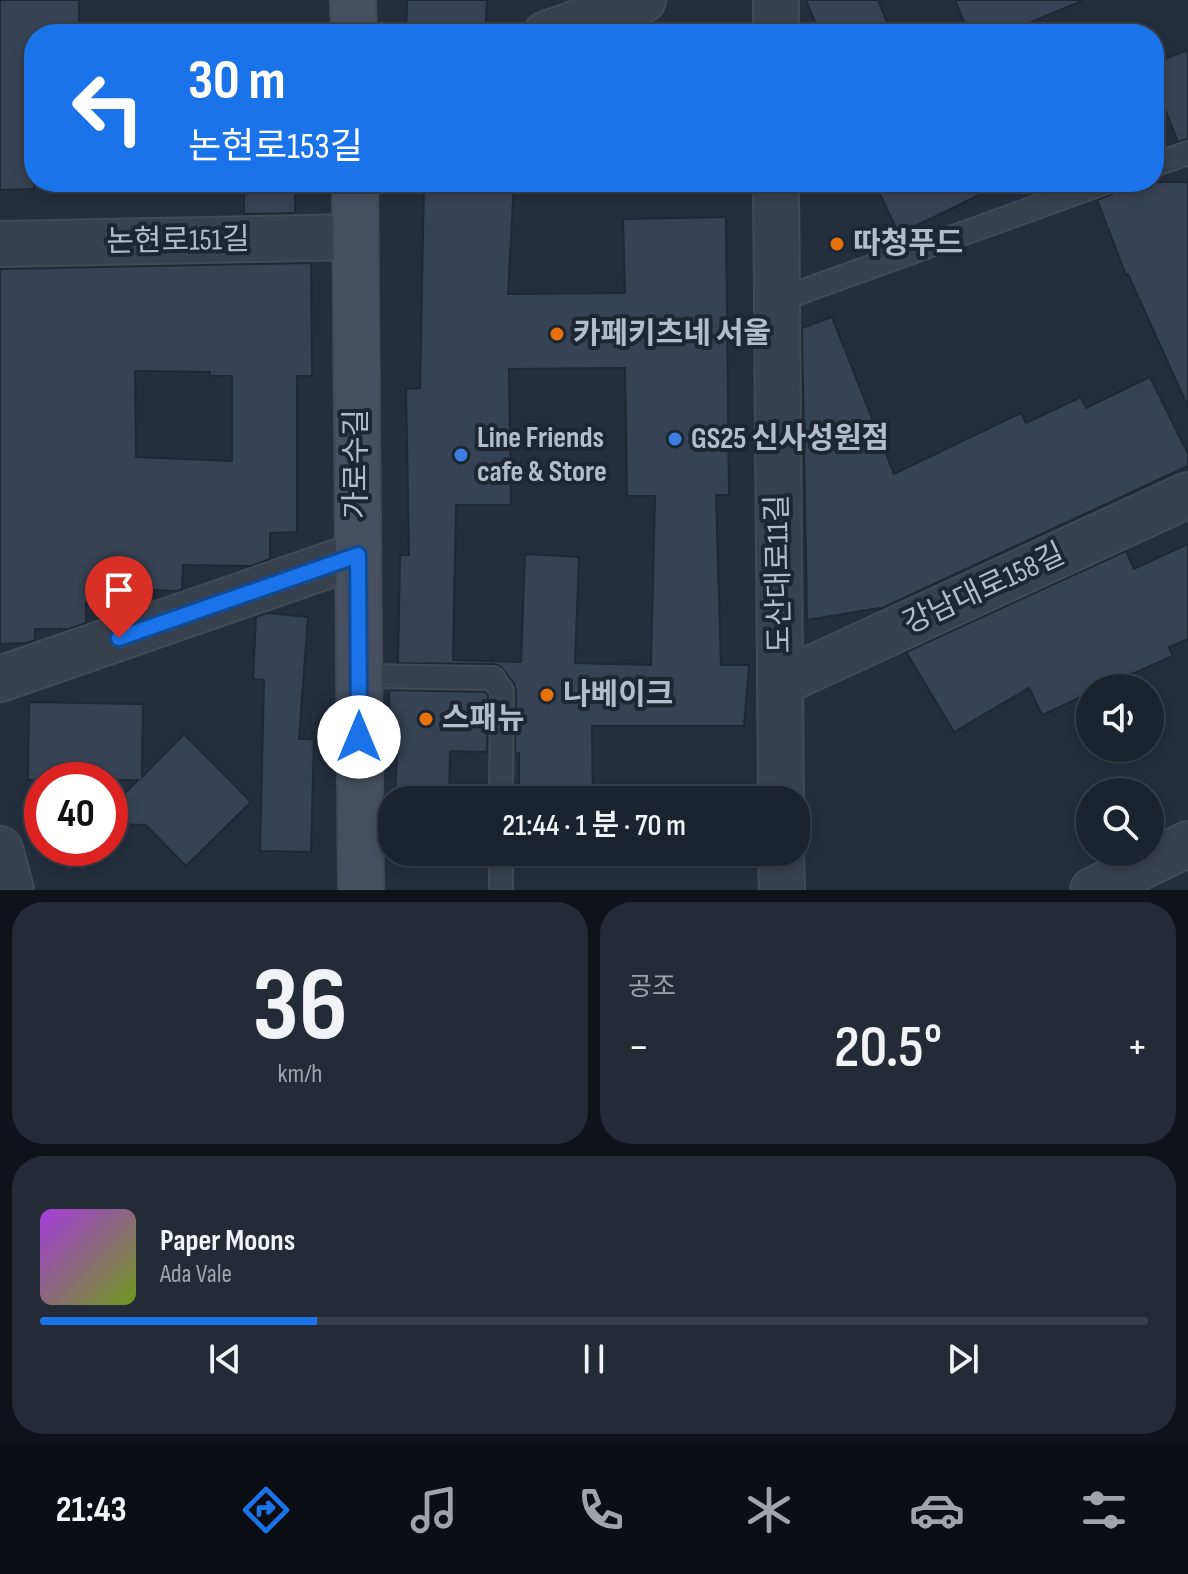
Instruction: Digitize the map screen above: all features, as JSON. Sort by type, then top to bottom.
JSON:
[{"type":"street","points":[[353,0],[354,24]]},
{"type":"street","points":[[575,24],[643,0]]},
{"type":"street","points":[[776,0],[776,24]]},
{"type":"street","name":"가로수길","points":[[355,192],[361,890]]},
{"type":"street","name":"도산대로11길","points":[[776,192],[781,786]]},
{"type":"street","name":"논현로151길","points":[[0,244],[355,237]]},
{"type":"street","name":"강남대로158길","points":[[780,683],[1188,495]]},
{"type":"street","points":[[0,679],[358,555]]},
{"type":"street","points":[[1093,890],[1188,844]]},
{"type":"street","points":[[781,866],[782,890]]},
{"type":"lane","points":[[1164,161],[1188,153]]},
{"type":"lane","points":[[776,301],[1078,192]]},
{"type":"lane","points":[[359,676],[493,678],[502,691],[501,786]]},
{"type":"lane","points":[[501,866],[501,890]]},
{"type":"building","points":[[0,0],[79,0],[79,24],[24,24],[24,189],[0,190]]},
{"type":"building","points":[[407,0],[487,0],[486,24],[406,24]]},
{"type":"building","points":[[806,0],[878,0],[888,24],[816,24]]},
{"type":"building","points":[[955,0],[1082,0],[1026,24],[965,24]]},
{"type":"building","points":[[1188,50],[1188,139],[1178,142],[1164,106],[1164,59]]},
{"type":"building","points":[[1164,182],[1188,182],[1188,407],[1126,275],[1097,200],[1116,192],[1164,192]]},
{"type":"building","points":[[244,192],[295,192],[295,213],[244,214]]},
{"type":"building","points":[[424,192],[513,192],[508,294],[625,293],[623,219],[726,217],[729,495],[716,495],[721,665],[749,665],[744,726],[592,726],[593,786],[519,786],[519,753],[515,753],[516,691],[514,683],[500,666],[398,663],[400,555],[409,555],[406,389],[420,388]],"holes":[[[625,368],[627,496],[655,496],[651,665],[575,663],[579,557],[525,554],[521,662],[453,660],[456,505],[511,505],[509,369]]]},
{"type":"building","points":[[879,192],[985,192],[899,234]]},
{"type":"building","points":[[311,263],[312,376],[297,376],[297,532],[270,533],[270,559],[251,566],[183,565],[182,589],[178,591],[124,589],[124,603],[86,603],[86,623],[69,629],[35,629],[35,640],[0,644],[0,269]],"holes":[[[135,371],[210,372],[210,376],[232,376],[232,461],[136,457]]]},
{"type":"building","points":[[832,317],[894,474],[1021,413],[1026,423],[1081,397],[1086,408],[1150,377],[1188,454],[1188,466],[880,609],[807,620],[802,328]]},
{"type":"building","points":[[1188,544],[1188,639],[1169,647],[1173,656],[1132,674],[1076,674],[1076,699],[1042,715],[1029,688],[954,732],[906,652],[1126,551],[1134,569]]},
{"type":"building","points":[[267,613],[308,617],[299,739],[314,739],[311,852],[260,851],[264,680],[253,679],[256,617]]},
{"type":"building","name":"스패뉴","points":[[389,690],[486,692],[488,695],[487,752],[450,751],[449,786],[396,786],[397,750],[390,750]]},
{"type":"building","points":[[29,702],[143,704],[142,777],[184,734],[251,802],[186,866],[146,825],[128,824],[128,790],[138,780],[128,780],[128,762],[28,762]]},
{"type":"place","name":"따청푸드","points":[[837,244]]},
{"type":"place","name":"카페키츠네 서울","points":[[557,334]]},
{"type":"place","name":"GS25 신사성원점","points":[[675,439]]},
{"type":"place","name":"Line Friends cafe & Store","points":[[461,455]]},
{"type":"place","name":"나베이크","points":[[547,695]]},
{"type":"place","name":"스패뉴","points":[[426,719]]},
{"type":"route","points":[[119,638],[358,555],[359,737]]}]
